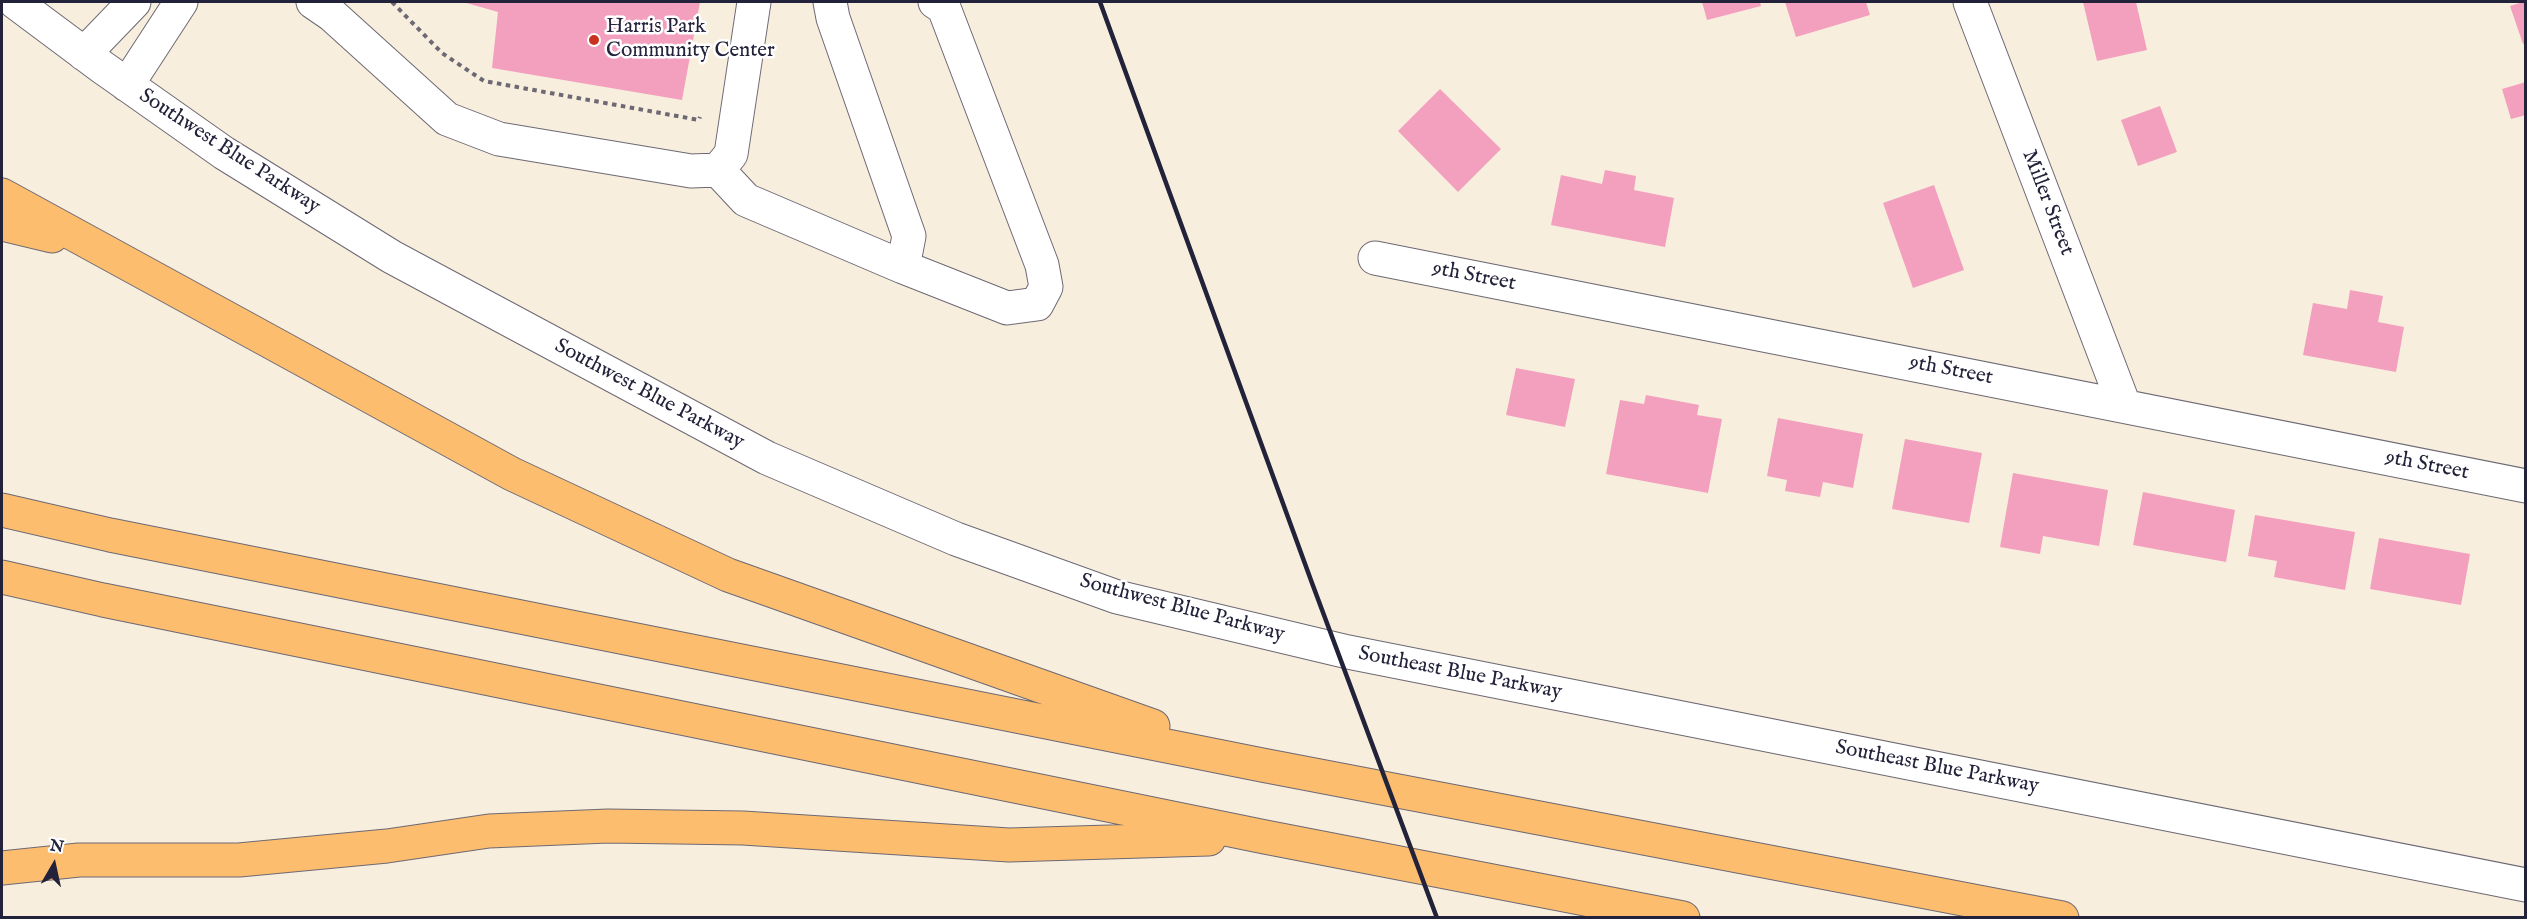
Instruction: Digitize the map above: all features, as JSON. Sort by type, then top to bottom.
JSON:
[{"type":"highway","points":[[2,195],[512,474],[728,575],[1262,765]]},
{"type":"highway","points":[[2,224],[92,246]]},
{"type":"highway","points":[[2,510],[122,537],[1262,765],[2062,918]]},
{"type":"highway","points":[[2,577],[102,600],[1265,837],[1683,918]]},
{"type":"highway","points":[[2,852],[79,860],[239,860],[387,846],[489,831],[608,826],[743,828],[1009,846],[1265,837]]},
{"type":"highway","points":[[2,868],[79,860]]},
{"type":"street","name":"Southwest Blue Parkway","points":[[15,2],[127,85],[225,153],[392,257],[767,458],[956,538],[1117,597],[1348,652]]},
{"type":"street","points":[[84,54],[134,2]]},
{"type":"street","points":[[127,85],[181,2]]},
{"type":"street","points":[[313,2],[332,15],[447,119],[499,139],[657,168],[690,171],[718,170],[731,154],[754,2]]},
{"type":"street","points":[[830,2],[833,18],[909,236],[903,267]]},
{"type":"street","points":[[718,170],[746,200],[903,267],[1007,308],[1037,304],[1046,287],[1042,265],[944,8],[935,2]]},
{"type":"street","name":"Miller Street","points":[[1970,2],[2124,405]]},
{"type":"street","name":"9th Street","points":[[1375,258],[2526,486]]},
{"type":"street","name":"Southeast Blue Parkway","points":[[1348,652],[2526,885]]},
{"type":"path","points":[[392,2],[442,53],[484,81],[699,120],[701,109]]},
{"type":"building","name":"Harris Park Community Center","points":[[463,2],[700,2],[682,100],[492,68],[498,12]]},
{"type":"building","points":[[1702,2],[1760,2],[1761,6],[1707,20]]},
{"type":"building","points":[[1785,2],[1866,2],[1870,15],[1796,37]]},
{"type":"building","points":[[2083,2],[2136,2],[2147,50],[2097,61]]},
{"type":"building","points":[[2526,2],[2526,43],[2523,44],[2510,6]]},
{"type":"building","points":[[2526,82],[2526,115],[2511,119],[2502,89]]},
{"type":"building","points":[[1440,89],[1501,149],[1458,192],[1398,131]]},
{"type":"building","points":[[2160,106],[2177,152],[2138,166],[2121,120]]},
{"type":"building","points":[[1605,170],[1636,176],[1634,190],[1674,198],[1665,247],[1551,225],[1561,175],[1602,184]]},
{"type":"building","points":[[1934,185],[1964,270],[1913,288],[1883,203]]},
{"type":"building","points":[[2350,290],[2383,296],[2378,322],[2404,327],[2396,372],[2303,355],[2313,303],[2347,309]]},
{"type":"building","points":[[1516,368],[1575,379],[1565,427],[1506,415]]},
{"type":"building","points":[[1646,395],[1699,405],[1697,415],[1722,419],[1708,493],[1606,474],[1620,400],[1644,404]]},
{"type":"building","points":[[1778,418],[1863,434],[1853,488],[1823,482],[1820,497],[1785,491],[1787,480],[1767,476]]},
{"type":"building","points":[[1905,439],[1982,453],[1969,523],[1892,509]]},
{"type":"building","points":[[2013,473],[2108,490],[2099,546],[2043,536],[2040,554],[2000,547]]},
{"type":"building","points":[[2143,492],[2235,510],[2226,562],[2133,545]]},
{"type":"building","points":[[2255,515],[2355,532],[2345,590],[2274,577],[2277,561],[2248,556]]},
{"type":"building","points":[[2379,538],[2470,554],[2461,605],[2370,589]]},
{"type":"railway","points":[[1100,2],[1437,918]]},
{"type":"place","name":"Harris Park Community Center","points":[[594,40]]}]
